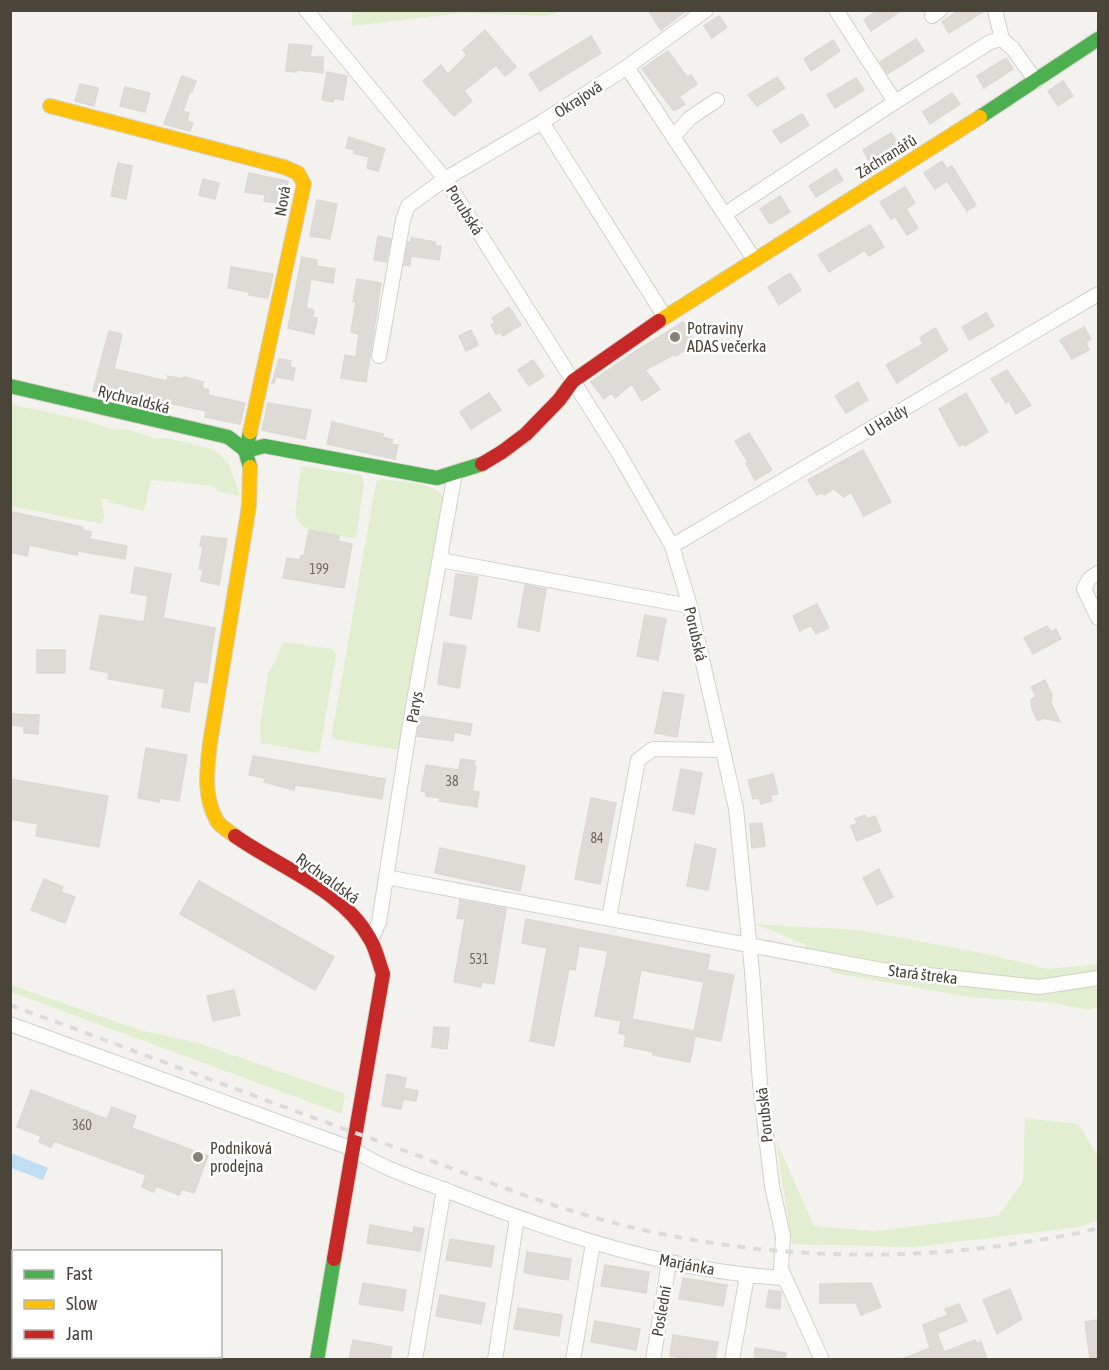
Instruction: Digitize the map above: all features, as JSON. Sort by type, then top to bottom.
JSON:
[{"type":"street","name":"Porubská","points":[[306,10],[445,179],[618,452],[672,546],[690,606],[736,808],[750,944],[760,1084],[772,1186],[783,1236],[781,1269],[783,1278],[795,1297],[822,1359]]},
{"type":"street","name":"Okrajová","points":[[445,179],[542,122],[627,67],[706,10]]},
{"type":"street","points":[[836,10],[895,102]]},
{"type":"street","points":[[994,10],[1002,39],[1013,49],[1036,81]]},
{"type":"street","points":[[725,214],[895,102],[990,42],[1002,39]]},
{"type":"street","name":"Záchranářů","points":[[573,381],[754,259],[1036,81],[1098,39]]},
{"type":"street","points":[[627,67],[754,259]]},
{"type":"street","points":[[674,135],[690,118],[717,100]]},
{"type":"street","name":"Nová","points":[[50,106],[284,167],[298,173],[304,184],[246,451]]},
{"type":"street","points":[[542,122],[665,317]]},
{"type":"street","points":[[380,356],[403,220],[408,206],[445,179]]},
{"type":"street","name":"U Haldy","points":[[672,546],[1098,294]]},
{"type":"street","points":[[246,451],[264,446],[437,478],[481,464],[526,434],[559,400],[573,381]]},
{"type":"street","name":"Rychvaldská","points":[[10,386],[228,437],[246,451],[249,471],[249,506],[212,734],[206,781],[209,798],[218,823],[322,890],[352,914],[371,940],[383,974],[317,1359]]},
{"type":"street","name":"Parys","points":[[371,940],[379,922],[411,718],[455,473]]},
{"type":"street","points":[[440,560],[690,606]]},
{"type":"street","points":[[1098,573],[1089,579],[1084,589],[1098,618]]},
{"type":"street","points":[[609,918],[638,760],[653,749],[723,750]]},
{"type":"street","name":"Stará štreka","points":[[386,877],[882,970],[1038,987],[1098,978]]},
{"type":"street","name":"Marjánka","points":[[10,1024],[353,1149],[367,1159],[517,1218],[593,1243],[669,1262],[747,1276],[783,1278]]},
{"type":"street","points":[[415,1359],[444,1189]]},
{"type":"street","points":[[495,1359],[517,1218]]},
{"type":"street","points":[[573,1359],[593,1243]]},
{"type":"street","name":"Poslední","points":[[653,1359],[669,1262]]},
{"type":"street","points":[[732,1359],[747,1276]]},
{"type":"green space","points":[[353,10],[562,11],[547,16],[462,13],[351,26]]},
{"type":"green space","points":[[11,404],[92,422],[110,429],[130,430],[154,438],[167,438],[213,449],[229,464],[240,496],[217,491],[214,486],[153,480],[150,482],[144,511],[111,503],[108,499],[101,499],[104,516],[102,524],[11,506]]},
{"type":"green space","points":[[301,466],[361,475],[364,484],[356,538],[321,533],[304,527],[299,521],[295,514]]},
{"type":"green space","points":[[380,479],[426,486],[441,494],[445,500],[399,750],[332,739],[376,482]]},
{"type":"green space","points":[[283,642],[333,649],[336,655],[320,750],[316,753],[261,743],[260,726],[268,673]]},
{"type":"green space","points":[[755,924],[859,930],[982,953],[1049,969],[1098,964],[1098,1007],[1088,1010],[1054,1003],[970,997],[833,973],[804,944]]},
{"type":"green space","points":[[11,985],[140,1030],[198,1043],[345,1094],[342,1114],[11,992]]},
{"type":"green space","points":[[1025,1118],[1078,1124],[1098,1156],[1098,1220],[1079,1227],[915,1247],[792,1244],[776,1140],[814,1226],[875,1231],[998,1216],[1023,1182]]},
{"type":"green space","points":[[11,1291],[12,1358],[169,1359],[11,1359]]},
{"type":"water","points":[[11,1153],[48,1168],[43,1180],[11,1168]]},
{"type":"building","points":[[648,10],[687,10],[661,30]]},
{"type":"building","points":[[878,10],[902,10],[871,31],[864,20]]},
{"type":"building","points":[[959,10],[986,10],[949,33],[942,22]]},
{"type":"building","points":[[719,16],[727,27],[712,38],[704,26]]},
{"type":"building","points":[[485,30],[516,67],[505,76],[496,65],[464,91],[472,101],[454,116],[423,81],[441,65],[448,74],[467,55],[463,50]]},
{"type":"building","points":[[591,36],[601,53],[540,91],[529,74]]},
{"type":"building","points":[[916,39],[924,51],[887,74],[880,62]]},
{"type":"building","points":[[833,40],[840,51],[811,71],[804,59]]},
{"type":"building","points":[[289,44],[312,46],[310,57],[323,57],[323,73],[286,71]]},
{"type":"building","points":[[668,51],[687,77],[691,75],[697,84],[679,97],[685,104],[674,111],[642,69]]},
{"type":"building","points":[[1006,58],[1013,69],[984,88],[977,76]]},
{"type":"building","points":[[327,72],[347,76],[343,100],[334,98],[333,102],[322,100]]},
{"type":"building","points":[[182,76],[196,81],[183,111],[189,113],[187,121],[193,123],[190,131],[164,124]]},
{"type":"building","points":[[777,77],[785,88],[757,106],[748,95]]},
{"type":"building","points":[[856,78],[864,90],[835,108],[827,95]]},
{"type":"building","points":[[1063,81],[1073,96],[1058,106],[1048,91]]},
{"type":"building","points":[[80,84],[98,88],[94,106],[75,101]]},
{"type":"building","points":[[125,87],[150,93],[145,112],[120,106]]},
{"type":"building","points":[[952,93],[960,104],[930,124],[923,112]]},
{"type":"building","points":[[802,114],[809,125],[781,143],[773,131]]},
{"type":"building","points":[[891,133],[899,144],[870,162],[863,150]]},
{"type":"building","points":[[349,137],[385,149],[378,171],[367,168],[369,157],[346,148]]},
{"type":"building","points":[[942,161],[947,169],[952,166],[976,205],[967,211],[947,181],[935,189],[924,173]]},
{"type":"building","points":[[118,163],[132,166],[126,199],[111,196]]},
{"type":"building","points":[[836,169],[843,180],[816,197],[809,186]]},
{"type":"building","points":[[249,173],[288,181],[284,204],[264,201],[265,195],[245,192]]},
{"type":"building","points":[[203,179],[219,183],[215,199],[199,195]]},
{"type":"building","points":[[905,187],[915,203],[906,209],[918,228],[907,235],[895,216],[891,219],[880,202]]},
{"type":"building","points":[[780,196],[790,212],[770,224],[760,209]]},
{"type":"building","points":[[317,200],[337,204],[330,239],[310,236]]},
{"type":"building","points":[[870,225],[884,247],[869,256],[865,250],[829,272],[818,255]]},
{"type":"building","points":[[378,236],[391,239],[386,262],[374,260]]},
{"type":"building","points":[[411,238],[435,242],[435,246],[441,246],[439,260],[411,256],[410,266],[404,265],[408,242],[411,242]]},
{"type":"building","points":[[302,257],[317,260],[316,266],[335,269],[333,283],[311,279],[306,308],[314,310],[312,317],[317,318],[314,334],[288,328]]},
{"type":"building","points":[[231,267],[273,274],[268,298],[228,288]]},
{"type":"building","points":[[790,273],[801,290],[779,305],[768,287]]},
{"type":"building","points":[[357,279],[381,283],[366,382],[341,378],[345,355],[356,357],[359,334],[351,332]]},
{"type":"building","points":[[509,307],[521,325],[503,336],[500,332],[496,334],[491,325],[495,322],[492,318]]},
{"type":"building","points":[[986,313],[994,326],[969,340],[962,327]]},
{"type":"building","points":[[683,322],[696,343],[676,356],[675,354],[645,370],[660,389],[642,401],[632,384],[615,398],[611,393],[604,399],[591,382]]},
{"type":"building","points":[[1084,327],[1091,339],[1086,342],[1089,350],[1072,359],[1060,340]]},
{"type":"building","points":[[935,328],[948,350],[897,383],[886,365],[923,344],[920,338]]},
{"type":"building","points":[[471,330],[478,345],[466,351],[459,336]]},
{"type":"building","points":[[109,331],[122,334],[114,369],[167,381],[168,376],[203,382],[202,388],[209,390],[208,395],[245,403],[240,424],[205,417],[206,411],[150,399],[149,405],[93,391]]},
{"type":"building","points":[[279,359],[291,361],[290,367],[295,368],[293,380],[276,377],[272,383]]},
{"type":"building","points":[[533,360],[544,376],[529,386],[518,370]]},
{"type":"building","points":[[1007,370],[1031,405],[1016,414],[1009,401],[1006,403],[991,379]]},
{"type":"building","points":[[858,382],[868,400],[846,413],[835,396]]},
{"type":"building","points":[[489,393],[501,410],[471,429],[460,412]]},
{"type":"building","points":[[966,393],[988,432],[965,446],[964,444],[959,446],[939,409]]},
{"type":"building","points":[[268,403],[311,410],[305,439],[262,430]]},
{"type":"building","points":[[332,422],[383,434],[382,437],[393,440],[391,444],[398,445],[395,459],[327,444]]},
{"type":"building","points":[[749,433],[772,470],[755,480],[746,464],[748,462],[735,441]]},
{"type":"building","points":[[863,450],[891,502],[864,516],[851,492],[844,497],[834,489],[824,495],[822,492],[817,495],[808,480]]},
{"type":"building","points":[[12,512],[83,527],[82,530],[91,532],[90,539],[127,546],[125,559],[78,551],[77,555],[29,545],[27,556],[10,552]]},
{"type":"building","points":[[309,530],[339,536],[338,541],[352,544],[344,588],[283,578],[287,558],[300,560],[301,556],[304,556]]},
{"type":"building","points":[[202,536],[227,539],[219,585],[201,581],[203,570],[199,569],[203,547],[200,546]]},
{"type":"building","points":[[135,567],[171,574],[163,618],[215,628],[207,683],[194,681],[189,712],[162,707],[165,689],[108,679],[109,673],[90,669],[100,615],[144,622],[148,596],[131,593]]},
{"type":"building","points":[[456,574],[478,577],[471,619],[450,615]]},
{"type":"building","points":[[525,585],[546,589],[539,631],[518,627]]},
{"type":"building","points":[[817,604],[829,628],[816,634],[811,625],[800,631],[793,616]]},
{"type":"building","points":[[645,615],[666,619],[658,660],[637,656]]},
{"type":"building","points":[[1047,626],[1051,632],[1056,629],[1061,639],[1033,654],[1024,638]]},
{"type":"building","points":[[444,643],[466,646],[459,688],[438,684]]},
{"type":"building","points":[[37,650],[65,650],[65,673],[37,673]]},
{"type":"building","points":[[1045,680],[1052,695],[1051,703],[1060,722],[1043,718],[1038,721],[1032,709],[1031,700],[1036,696],[1031,687]]},
{"type":"building","points":[[663,692],[684,695],[677,737],[655,733]]},
{"type":"building","points":[[10,714],[39,715],[38,734],[24,733],[24,726],[10,725]]},
{"type":"building","points":[[420,716],[472,724],[470,735],[454,732],[453,741],[417,736]]},
{"type":"building","points":[[146,748],[187,755],[179,801],[159,798],[159,802],[138,798]]},
{"type":"building","points":[[253,756],[385,779],[382,799],[295,785],[294,790],[264,782],[265,778],[249,775]]},
{"type":"building","points":[[461,759],[475,761],[472,791],[479,792],[477,807],[439,801],[440,798],[426,796],[426,792],[421,791],[426,765],[459,770]]},
{"type":"building","points":[[681,769],[702,773],[694,814],[673,810]]},
{"type":"building","points":[[773,774],[778,794],[770,795],[772,801],[761,804],[759,798],[753,799],[748,780]]},
{"type":"building","points":[[10,779],[108,796],[99,847],[36,836],[38,824],[10,819]]},
{"type":"building","points":[[591,798],[616,803],[600,884],[575,879]]},
{"type":"building","points":[[865,815],[867,819],[875,816],[881,831],[857,841],[851,826],[857,823],[855,819]]},
{"type":"building","points":[[762,823],[765,846],[752,848],[750,824]]},
{"type":"building","points":[[695,844],[716,849],[708,890],[687,886]]},
{"type":"building","points":[[440,848],[525,866],[520,891],[435,873]]},
{"type":"building","points":[[879,869],[893,897],[877,905],[863,878]]},
{"type":"building","points":[[44,879],[63,887],[61,892],[75,897],[65,923],[31,910]]},
{"type":"building","points":[[199,881],[334,957],[315,990],[180,914]]},
{"type":"building","points":[[460,900],[506,909],[494,984],[482,982],[481,987],[454,982],[465,919],[457,918]]},
{"type":"building","points":[[526,919],[710,955],[707,970],[734,975],[721,1041],[695,1036],[690,1062],[653,1055],[653,1052],[624,1046],[626,1035],[619,1033],[621,1021],[595,1016],[608,951],[579,946],[575,970],[569,969],[554,1046],[530,1041],[547,948],[522,943]],"holes":[[[641,970],[704,982],[694,1031],[632,1019]]]},
{"type":"building","points":[[234,990],[240,1015],[213,1021],[207,996]]},
{"type":"building","points":[[434,1027],[449,1028],[447,1049],[432,1047]]},
{"type":"building","points":[[387,1074],[406,1078],[404,1088],[418,1091],[416,1101],[403,1099],[401,1109],[382,1106]]},
{"type":"building","points":[[31,1090],[107,1119],[112,1107],[136,1116],[132,1128],[208,1156],[194,1193],[182,1189],[179,1195],[156,1186],[154,1192],[142,1187],[146,1175],[54,1141],[51,1147],[39,1142],[41,1136],[17,1127]]},
{"type":"building","points":[[370,1225],[413,1233],[414,1227],[424,1229],[420,1251],[367,1243]]},
{"type":"building","points":[[450,1239],[494,1246],[491,1267],[446,1260]]},
{"type":"building","points":[[527,1252],[571,1259],[568,1280],[524,1273]]},
{"type":"building","points":[[605,1265],[649,1272],[646,1293],[601,1286]]},
{"type":"building","points":[[683,1278],[727,1285],[723,1306],[679,1299]]},
{"type":"building","points":[[363,1283],[406,1290],[403,1311],[359,1304]]},
{"type":"building","points":[[871,1283],[881,1307],[861,1315],[856,1303],[820,1303],[820,1284]]},
{"type":"building","points":[[1010,1289],[1022,1319],[997,1334],[983,1300]]},
{"type":"building","points":[[769,1290],[781,1292],[780,1309],[766,1307]]},
{"type":"building","points":[[440,1295],[485,1303],[481,1324],[436,1316]]},
{"type":"building","points":[[959,1304],[967,1321],[937,1333],[944,1352],[975,1340],[976,1343],[981,1342],[987,1359],[902,1359],[930,1348],[923,1325],[948,1315],[945,1309]]},
{"type":"building","points":[[518,1308],[562,1315],[559,1336],[514,1329]]},
{"type":"building","points":[[1098,1320],[1098,1359],[1090,1359],[1085,1322]]},
{"type":"building","points":[[595,1321],[640,1329],[636,1350],[591,1342]]},
{"type":"building","points":[[673,1335],[718,1342],[715,1359],[670,1356]]},
{"type":"building","points":[[353,1340],[392,1347],[390,1359],[349,1359]]},
{"type":"building","points":[[755,1348],[786,1353],[785,1359],[754,1359]]},
{"type":"railway","points":[[10,1005],[525,1195],[584,1215],[664,1234],[767,1250],[871,1255],[975,1249],[1080,1233],[1098,1228]]},
{"type":"traffic: fast","points":[[980,117],[1098,39]]},
{"type":"traffic: fast","points":[[10,386],[228,437],[245,450],[250,467]]},
{"type":"traffic: fast","points":[[250,432],[246,451],[264,446],[437,478],[482,464]]},
{"type":"traffic: fast","points":[[317,1360],[334,1259]]},
{"type":"traffic: slow","points":[[50,106],[284,167],[298,173],[304,184],[250,432]]},
{"type":"traffic: slow","points":[[659,321],[980,117]]},
{"type":"traffic: slow","points":[[235,836],[217,821],[210,802],[207,773],[249,506],[250,467]]},
{"type":"traffic: jam","points":[[482,464],[526,434],[559,400],[573,381],[659,321]]},
{"type":"traffic: jam","points":[[235,836],[309,881],[343,906],[370,939],[383,974],[334,1259]]},
{"type":"place","name":"Potraviny ADAS večerka","points":[[675,337]]},
{"type":"place","name":"Podniková prodejna","points":[[198,1157]]}]
